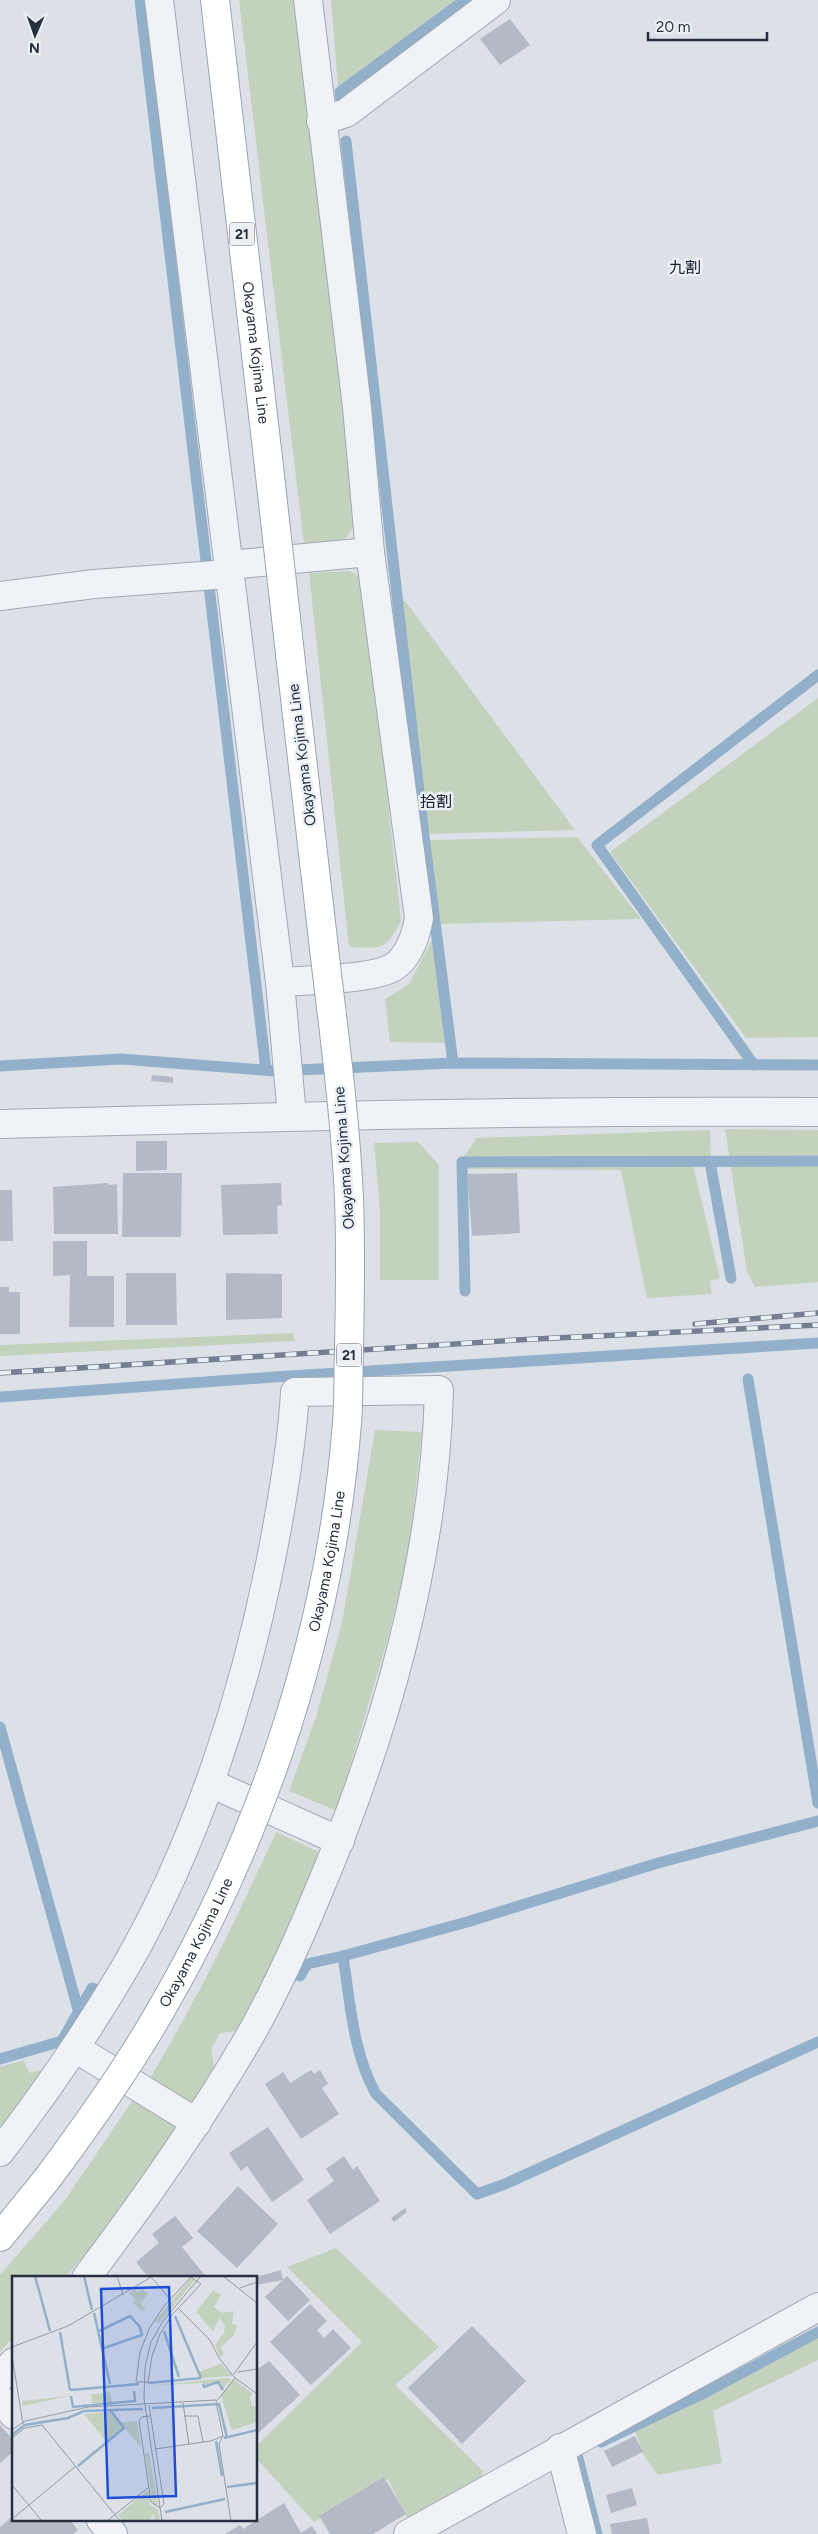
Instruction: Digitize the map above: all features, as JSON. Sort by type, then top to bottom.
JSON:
[{"type":"main road","name":"Okayama Kojima Line","points":[[0,2237],[88,2124],[157,2016],[197,1944],[232,1872],[264,1796],[289,1720],[312,1635],[338,1500],[347,1420],[350,1281],[349,1194],[340,1089],[216,0]]},
{"type":"street","points":[[159,0],[219,572],[280,982],[292,1116]]},
{"type":"street","points":[[280,982],[381,973],[396,965],[415,940],[419,918],[370,552],[357,407],[321,121],[308,0]]},
{"type":"street","points":[[321,121],[346,113],[496,0]]},
{"type":"street","points":[[0,596],[94,584],[219,572],[370,552]]},
{"type":"street","points":[[0,1124],[292,1116],[690,1111],[818,1112]]},
{"type":"street","points":[[0,2152],[75,2048],[126,1965],[156,1908],[210,1783],[259,1622],[293,1438],[296,1392],[438,1390],[438,1434],[425,1534],[401,1644],[370,1757],[340,1841],[290,1958],[255,2027],[197,2123],[139,2208],[88,2276]]},
{"type":"street","points":[[210,1783],[340,1841]]},
{"type":"street","points":[[75,2048],[197,2123]]},
{"type":"street","points":[[408,2534],[562,2457],[818,2308]]},
{"type":"street","points":[[0,2378],[12,2364]]},
{"type":"street","points":[[0,2399],[12,2414]]},
{"type":"street","points":[[562,2457],[582,2534]]},
{"type":"street","points":[[103,2522],[113,2534]]},
{"type":"green space","points":[[239,0],[299,0],[358,522],[345,539],[304,544]]},
{"type":"green space","points":[[331,0],[456,0],[338,87]]},
{"type":"green space","points":[[350,571],[361,578],[365,589],[401,921],[386,943],[381,946],[368,948],[349,947],[309,573]]},
{"type":"green space","points":[[399,601],[405,601],[575,830],[427,834]]},
{"type":"green space","points":[[818,698],[818,1037],[746,1038],[610,852]]},
{"type":"green space","points":[[577,837],[641,919],[438,924],[427,840]]},
{"type":"green space","points":[[433,938],[446,1043],[390,1042],[385,999],[409,984]]},
{"type":"green space","points":[[725,1129],[818,1130],[818,1282],[755,1287],[747,1272]]},
{"type":"green space","points":[[710,1130],[711,1161],[692,1161],[720,1278],[710,1281],[712,1294],[647,1298],[621,1170],[455,1169],[477,1138]]},
{"type":"green space","points":[[418,1142],[439,1165],[439,1280],[380,1280],[380,1211],[374,1143]]},
{"type":"green space","points":[[293,1333],[295,1341],[0,1356],[0,1345]]},
{"type":"green space","points":[[375,1430],[422,1432],[409,1550],[389,1634],[337,1811],[289,1791],[316,1717],[342,1623]]},
{"type":"green space","points":[[276,1832],[319,1852],[320,1868],[244,2030],[220,2033],[211,2050],[215,2074],[196,2108],[150,2078],[185,2018],[217,1956]]},
{"type":"green space","points":[[24,2060],[29,2073],[48,2068],[0,2132],[0,2067]]},
{"type":"green space","points":[[135,2097],[181,2124],[105,2231],[67,2276],[12,2276],[12,2338],[0,2352],[0,2275],[65,2200]]},
{"type":"green space","points":[[336,2248],[439,2347],[395,2385],[483,2471],[480,2484],[409,2522],[388,2479],[314,2522],[258,2460],[258,2444],[362,2342],[287,2267]]},
{"type":"green space","points":[[818,2336],[818,2360],[713,2411],[722,2463],[658,2475],[644,2456],[635,2431]]},
{"type":"building","points":[[510,19],[530,45],[500,65],[480,39]]},
{"type":"building","points":[[152,1075],[173,1077],[173,1083],[151,1081]]},
{"type":"building","points":[[136,1141],[167,1141],[167,1170],[136,1171]]},
{"type":"building","points":[[123,1173],[182,1173],[181,1237],[122,1237]]},
{"type":"building","points":[[517,1173],[520,1233],[472,1236],[467,1174]]},
{"type":"building","points":[[108,1183],[108,1185],[117,1184],[118,1234],[54,1234],[53,1187]]},
{"type":"building","points":[[281,1183],[282,1205],[277,1206],[278,1234],[223,1235],[221,1185]]},
{"type":"building","points":[[0,1190],[12,1190],[13,1241],[0,1241]]},
{"type":"building","points":[[53,1241],[87,1241],[87,1276],[114,1276],[114,1327],[69,1327],[70,1275],[53,1276]]},
{"type":"building","points":[[126,1273],[176,1273],[177,1325],[126,1325]]},
{"type":"building","points":[[226,1273],[282,1274],[282,1318],[226,1320]]},
{"type":"building","points":[[0,1287],[9,1287],[9,1292],[20,1292],[20,1334],[0,1334]]},
{"type":"building","points":[[311,2070],[314,2074],[320,2070],[328,2084],[322,2088],[339,2114],[301,2139],[265,2084],[283,2072],[290,2083]]},
{"type":"building","points":[[268,2127],[304,2180],[272,2202],[247,2166],[241,2171],[229,2153]]},
{"type":"building","points":[[344,2156],[353,2170],[357,2166],[380,2201],[330,2234],[307,2200],[334,2181],[326,2169]]},
{"type":"building","points":[[238,2186],[278,2224],[237,2268],[197,2231]]},
{"type":"building","points":[[405,2208],[407,2212],[394,2222],[391,2218]]},
{"type":"building","points":[[175,2216],[193,2238],[182,2247],[205,2276],[147,2276],[136,2262],[159,2243],[152,2234]]},
{"type":"building","points":[[281,2270],[283,2280],[258,2285],[258,2276]]},
{"type":"building","points":[[287,2276],[310,2300],[288,2321],[265,2297]]},
{"type":"building","points":[[310,2304],[327,2321],[317,2330],[324,2338],[333,2329],[351,2348],[311,2385],[270,2342]]},
{"type":"building","points":[[472,2326],[526,2381],[462,2444],[408,2388]]},
{"type":"building","points":[[269,2361],[300,2395],[258,2433],[258,2369]]},
{"type":"building","points":[[0,2425],[12,2439],[12,2453],[0,2463]]},
{"type":"building","points":[[635,2436],[643,2452],[612,2467],[604,2451]]},
{"type":"building","points":[[384,2477],[406,2514],[373,2534],[330,2534],[319,2516]]},
{"type":"building","points":[[632,2488],[637,2505],[611,2513],[606,2495]]},
{"type":"building","points":[[284,2503],[301,2533],[312,2526],[317,2534],[225,2534],[240,2525],[243,2529],[254,2522],[258,2522],[258,2519]]},
{"type":"building","points":[[12,2517],[12,2522],[72,2522],[78,2530],[73,2534],[0,2534],[0,2527]]},
{"type":"building","points":[[647,2518],[650,2534],[612,2534],[610,2524]]},
{"type":"waterway","points":[[140,0],[266,1070]]},
{"type":"waterway","points":[[341,100],[340,92],[465,0]]},
{"type":"waterway","points":[[346,141],[424,836],[453,1063]]},
{"type":"waterway","points":[[754,1065],[597,845],[818,675]]},
{"type":"waterway","points":[[0,1066],[121,1059],[275,1071],[453,1063],[818,1065]]},
{"type":"waterway","points":[[465,1291],[462,1162],[818,1161]]},
{"type":"waterway","points":[[710,1162],[731,1278]]},
{"type":"waterway","points":[[0,1397],[274,1377],[818,1343]]},
{"type":"waterway","points":[[748,1379],[818,1803]]},
{"type":"waterway","points":[[0,1727],[79,2013]]},
{"type":"waterway","points":[[818,1821],[658,1863],[467,1922],[343,1956],[357,2045],[368,2078],[376,2094],[477,2194],[505,2184],[818,2042]]},
{"type":"waterway","points":[[300,1976],[307,1964],[343,1956]]},
{"type":"waterway","points":[[0,2059],[62,2041],[92,1988],[98,1990]]},
{"type":"waterway","points":[[601,2442],[706,2392],[818,2332]]},
{"type":"waterway","points":[[577,2454],[597,2534]]},
{"type":"railway","points":[[695,1324],[818,1313]]},
{"type":"railway","points":[[0,1373],[516,1340],[818,1325]]},
{"type":"district","name":"九割","points":[[685,267]]},
{"type":"district","name":"拾割","points":[[436,801]]}]
